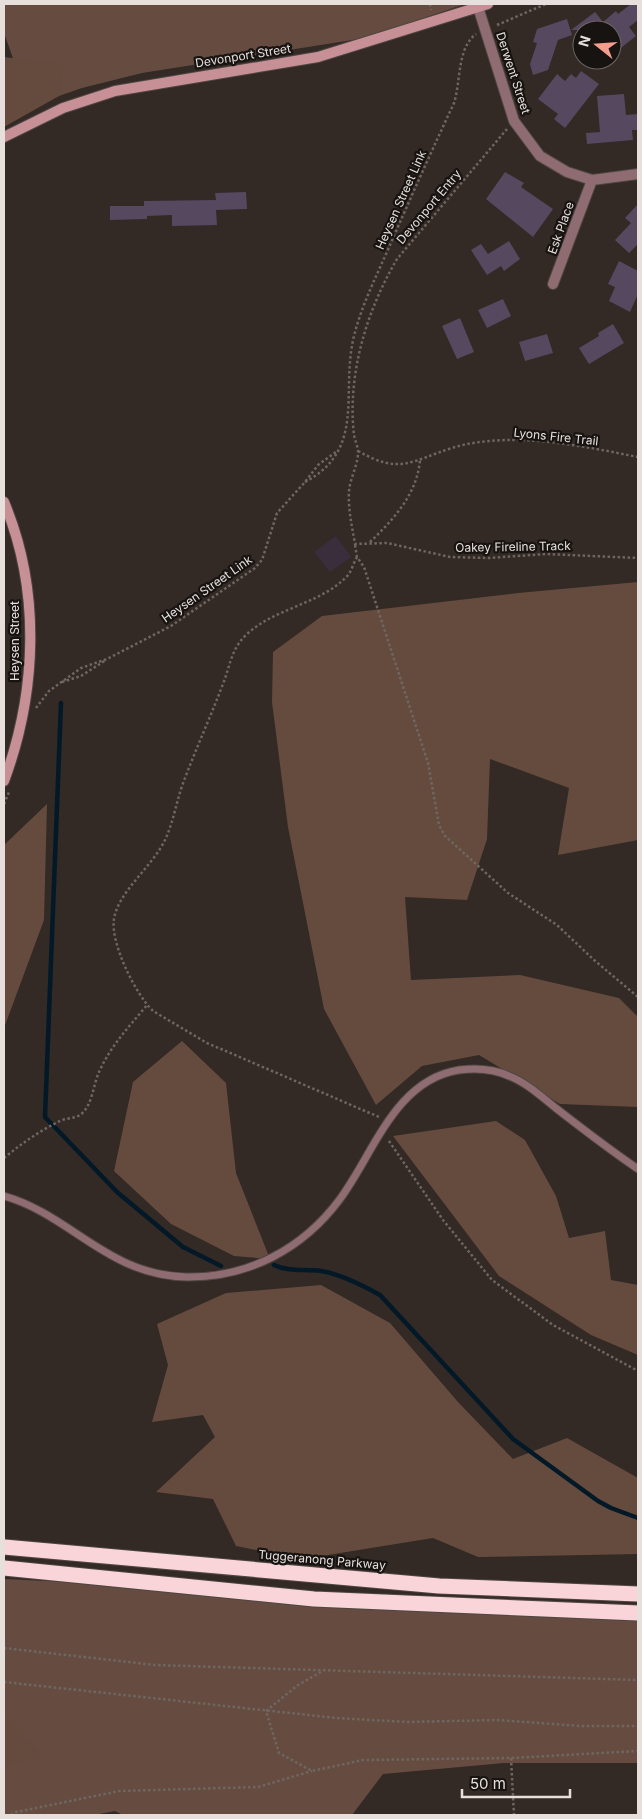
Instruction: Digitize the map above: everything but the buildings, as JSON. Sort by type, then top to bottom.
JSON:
[{"type":"highway","name":"Tuggeranong Parkway","points":[[4,1547],[439,1586],[638,1594]]},
{"type":"highway","points":[[4,1568],[314,1599],[638,1613]]},
{"type":"main road","name":"Devonport Street","points":[[4,137],[64,108],[115,92],[318,57],[483,5]]},
{"type":"main road","name":"Heysen Street","points":[[4,502],[12,520],[24,564],[28,593],[30,669],[26,705],[13,756],[4,781]]},
{"type":"street","name":"Derwent Street","points":[[483,5],[486,30],[514,121],[540,156],[567,172],[592,180],[638,174]]},
{"type":"street","name":"Esk Place","points":[[553,284],[592,180]]},
{"type":"lane","points":[[4,1196],[26,1202],[95,1248],[142,1269],[176,1276],[219,1275],[251,1268],[281,1253],[319,1223],[339,1200],[383,1132],[388,1121],[414,1089],[442,1073],[468,1069],[490,1070],[509,1076],[527,1086],[638,1169]]},
{"type":"path","name":"Heysen Street Link","points":[[305,482],[328,465],[345,438],[348,427],[348,369],[354,337],[364,304],[454,103],[459,89],[465,46],[475,35],[546,4]]},
{"type":"path","name":"Devonport Entry","points":[[355,544],[350,522],[349,490],[358,451],[354,435],[354,400],[357,364],[369,319],[386,277],[407,246],[514,121]]},
{"type":"path","name":"Lyons Fire Trail","points":[[358,451],[372,459],[392,465],[420,460],[452,448],[512,440],[579,446],[638,456]]},
{"type":"path","name":"Heysen Street Link","points":[[107,659],[81,668],[61,683],[81,676],[107,659],[188,616],[255,568],[262,560],[277,513],[318,465],[337,450]]},
{"type":"path","points":[[369,542],[396,517],[419,472],[420,460]]},
{"type":"path","name":"Oakey Fireline Track","points":[[355,544],[369,542],[387,544],[450,557],[489,558],[554,554],[638,558]]},
{"type":"path","points":[[355,544],[357,557],[364,567],[425,755],[434,788],[439,825],[446,836],[508,893],[557,925],[594,960],[638,997]]},
{"type":"path","points":[[357,557],[349,573],[329,590],[274,617],[246,635],[233,651],[223,683],[182,787],[166,838],[157,857],[129,889],[117,907],[114,920],[115,940],[131,978],[147,1005],[181,1029],[207,1043],[388,1121]]},
{"type":"path","points":[[4,1158],[37,1132],[50,1128],[55,1123],[80,1115],[90,1102],[98,1072],[112,1046],[147,1005]]},
{"type":"path","points":[[383,1132],[443,1220],[492,1280],[554,1325],[638,1371]]},
{"type":"path","points":[[4,1648],[155,1665],[638,1680]]},
{"type":"path","points":[[266,1711],[298,1685],[323,1671]]},
{"type":"path","points":[[4,1682],[336,1718],[407,1722],[498,1720],[580,1726],[638,1726]]},
{"type":"path","points":[[266,1711],[279,1753],[312,1771]]},
{"type":"path","points":[[12,1815],[16,1812],[119,1791],[258,1787],[312,1771],[362,1760],[511,1758],[638,1751]]},
{"type":"path","points":[[511,1758],[514,1815]]},
{"type":"shaded area","points":[[4,4],[465,4],[365,38],[142,73],[82,88],[30,106],[4,33]]},
{"type":"shaded area","points":[[4,57],[64,64],[59,96],[4,127]]},
{"type":"shaded area","points":[[336,536],[351,557],[330,572],[314,552]]},
{"type":"shaded area","points":[[638,582],[638,840],[558,855],[569,788],[490,759],[487,839],[467,900],[405,897],[411,980],[520,975],[619,998],[638,1017],[638,1107],[560,1104],[479,1055],[422,1066],[376,1105],[324,1009],[288,827],[272,702],[273,652],[322,616],[518,593]]},
{"type":"shaded area","points":[[47,804],[44,920],[4,1028],[4,845]]},
{"type":"shaded area","points":[[182,1041],[226,1083],[236,1173],[270,1259],[234,1256],[171,1224],[114,1171],[133,1082]]},
{"type":"shaded area","points":[[496,1121],[525,1140],[556,1196],[569,1238],[605,1231],[611,1280],[638,1285],[638,1355],[591,1335],[499,1276],[393,1136]]},
{"type":"shaded area","points":[[321,1285],[390,1323],[458,1402],[513,1459],[567,1438],[638,1478],[638,1554],[478,1557],[433,1538],[303,1559],[236,1546],[213,1499],[156,1492],[215,1437],[203,1415],[152,1422],[168,1365],[157,1324],[226,1293]]},
{"type":"shaded area","points":[[4,1579],[156,1586],[638,1618],[638,1763],[504,1763],[383,1774],[352,1815],[123,1815],[115,1811],[94,1815],[4,1815]]},
{"type":"shaded area","points":[[4,1711],[43,1756],[4,1768]]},
{"type":"waterway","points":[[61,703],[45,1117],[117,1192],[183,1247],[221,1266]]},
{"type":"waterway","points":[[274,1265],[285,1269],[321,1271],[344,1277],[380,1295],[513,1439],[598,1501],[638,1518]]}]
